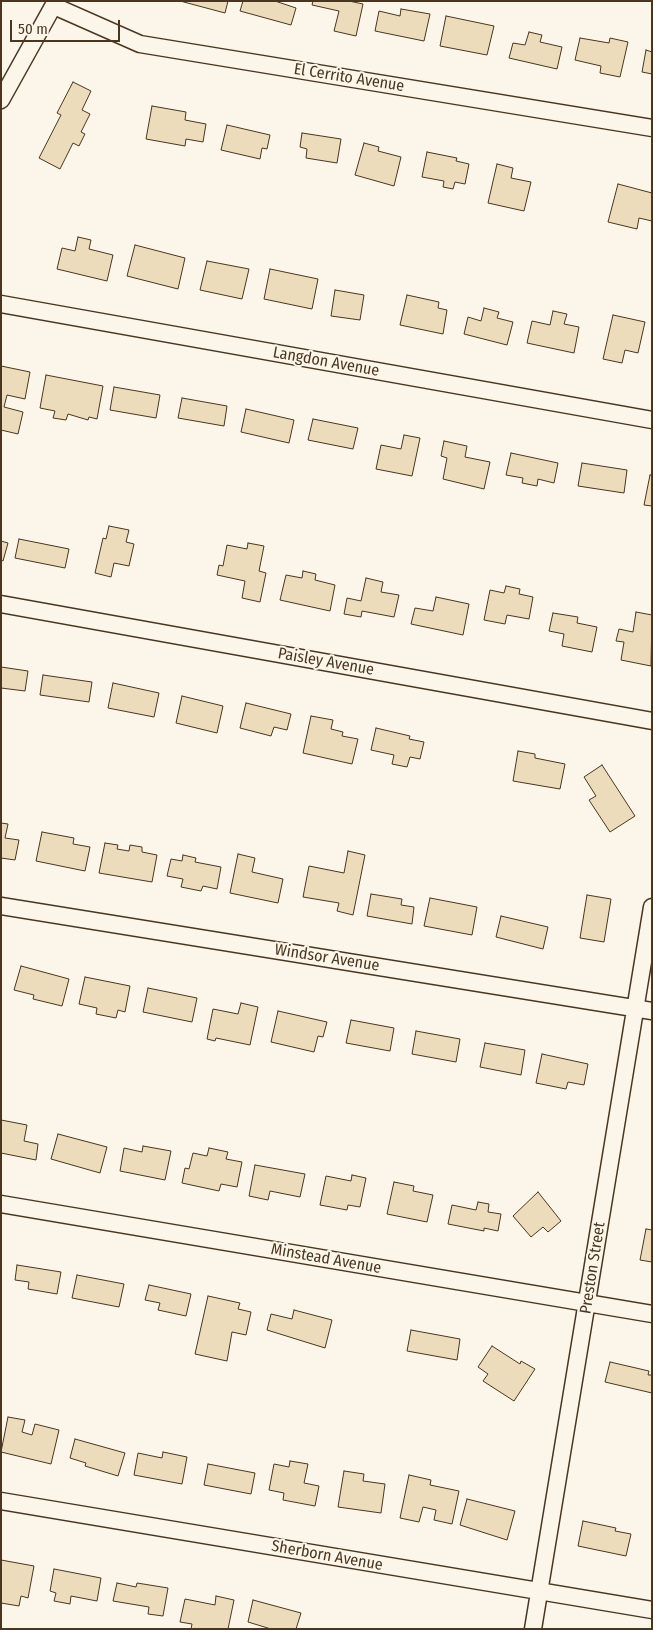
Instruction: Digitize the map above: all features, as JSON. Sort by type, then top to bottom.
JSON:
[{"type":"street","points":[[1,100],[55,4]]},
{"type":"street","name":"El Cerrito Avenue","points":[[55,4],[140,44],[652,128]]},
{"type":"street","name":"Langdon Avenue","points":[[1,304],[652,420]]},
{"type":"street","name":"Paisley Avenue","points":[[1,604],[652,721]]},
{"type":"street","name":"Windsor Avenue","points":[[1,906],[652,1011]]},
{"type":"street","name":"Preston Street","points":[[533,1629],[652,907]]},
{"type":"street","name":"Minstead Avenue","points":[[1,1204],[652,1314]]},
{"type":"street","name":"Sherborn Avenue","points":[[1,1501],[652,1610]]},
{"type":"building","points":[[180,1],[228,1],[225,13]]},
{"type":"building","points":[[243,1],[275,1],[296,8],[291,25],[240,11]]},
{"type":"building","points":[[313,1],[349,1],[363,4],[356,36],[334,31],[339,11],[312,5]]},
{"type":"building","points":[[401,9],[430,14],[424,41],[375,31],[379,11],[400,16]]},
{"type":"building","points":[[446,16],[494,26],[487,55],[440,46]]},
{"type":"building","points":[[529,32],[542,35],[540,42],[562,47],[557,69],[509,58],[513,43],[525,45]]},
{"type":"building","points":[[580,38],[609,43],[610,38],[628,42],[620,77],[600,73],[601,66],[575,60]]},
{"type":"building","points":[[646,50],[652,52],[652,74],[642,72]]},
{"type":"building","points":[[73,82],[91,91],[82,110],[90,114],[81,132],[85,134],[79,146],[73,143],[60,169],[39,158],[61,115],[57,113]]},
{"type":"building","points":[[152,106],[186,112],[185,120],[206,124],[203,142],[186,139],[185,146],[146,139]]},
{"type":"building","points":[[227,125],[270,135],[267,149],[262,148],[260,159],[221,150]]},
{"type":"building","points":[[302,133],[341,139],[337,163],[306,158],[307,149],[300,147]]},
{"type":"building","points":[[364,143],[379,147],[378,151],[401,157],[394,186],[355,175]]},
{"type":"building","points":[[427,152],[457,158],[456,161],[469,164],[465,184],[455,182],[453,189],[443,187],[444,181],[422,177]]},
{"type":"building","points":[[497,164],[513,168],[511,178],[531,182],[524,211],[488,203]]},
{"type":"building","points":[[618,184],[652,193],[652,221],[639,218],[637,229],[608,222]]},
{"type":"building","points":[[78,237],[91,240],[89,249],[113,255],[107,281],[57,269],[62,248],[75,251]]},
{"type":"building","points":[[135,245],[185,258],[178,289],[127,276]]},
{"type":"building","points":[[207,261],[249,269],[242,299],[200,290]]},
{"type":"building","points":[[270,269],[318,279],[312,309],[264,299]]},
{"type":"building","points":[[335,290],[364,295],[360,320],[331,316]]},
{"type":"building","points":[[407,295],[439,302],[438,308],[447,310],[443,334],[400,325]]},
{"type":"building","points":[[484,308],[499,312],[497,318],[513,322],[507,345],[464,334],[468,317],[481,321]]},
{"type":"building","points":[[553,311],[567,314],[564,324],[579,327],[574,353],[527,343],[532,321],[550,325]]},
{"type":"building","points":[[613,315],[645,322],[638,353],[625,350],[622,363],[603,359]]},
{"type":"building","points":[[1,366],[30,372],[25,399],[7,395],[4,407],[23,412],[18,434],[1,430]]},
{"type":"building","points":[[46,375],[103,386],[97,419],[89,417],[88,420],[68,414],[66,420],[53,418],[55,411],[40,408]]},
{"type":"building","points":[[114,387],[160,395],[156,418],[110,410]]},
{"type":"building","points":[[182,398],[227,406],[224,426],[178,418]]},
{"type":"building","points":[[246,409],[294,420],[289,443],[241,432]]},
{"type":"building","points":[[313,419],[358,428],[353,449],[308,440]]},
{"type":"building","points":[[404,435],[420,438],[412,476],[376,469],[381,445],[401,449]]},
{"type":"building","points":[[444,441],[467,446],[465,457],[490,462],[484,489],[443,479],[447,458],[441,456]]},
{"type":"building","points":[[511,453],[558,463],[554,483],[538,479],[537,486],[522,483],[523,478],[506,475]]},
{"type":"building","points":[[582,463],[627,470],[624,493],[578,486]]},
{"type":"building","points":[[650,475],[652,475],[652,506],[644,505]]},
{"type":"building","points":[[109,526],[129,530],[126,542],[134,544],[129,566],[114,563],[111,577],[95,573],[103,538],[106,539]]},
{"type":"building","points":[[19,539],[69,549],[65,568],[15,558]]},
{"type":"building","points":[[1,541],[8,543],[3,561],[1,560]]},
{"type":"building","points":[[248,543],[264,546],[259,571],[266,573],[260,602],[242,598],[245,581],[217,575],[219,565],[223,566],[227,545],[247,549]]},
{"type":"building","points":[[303,571],[316,574],[315,580],[335,585],[330,611],[280,600],[286,575],[302,578]]},
{"type":"building","points":[[366,578],[383,582],[381,592],[399,595],[394,617],[362,611],[361,617],[344,614],[347,598],[361,601]]},
{"type":"building","points":[[506,586],[520,589],[519,594],[533,597],[529,619],[507,615],[505,624],[484,620],[490,590],[504,593]]},
{"type":"building","points":[[436,597],[469,604],[463,635],[411,624],[415,608],[433,611]]},
{"type":"building","points":[[636,612],[652,615],[651,666],[621,660],[624,642],[616,641],[619,629],[633,632]]},
{"type":"building","points":[[553,613],[578,617],[577,623],[597,627],[592,652],[562,646],[564,634],[549,631]]},
{"type":"building","points":[[1,667],[28,671],[25,691],[1,688]]},
{"type":"building","points":[[43,675],[92,682],[89,702],[40,695]]},
{"type":"building","points":[[113,683],[159,693],[154,717],[108,708]]},
{"type":"building","points":[[182,696],[223,706],[217,733],[176,723]]},
{"type":"building","points":[[246,703],[291,714],[287,730],[274,727],[271,736],[240,728]]},
{"type":"building","points":[[311,716],[333,720],[331,729],[343,732],[342,736],[358,739],[352,764],[303,753]]},
{"type":"building","points":[[376,728],[410,736],[409,739],[424,742],[420,759],[410,757],[407,767],[392,764],[394,755],[371,750]]},
{"type":"building","points":[[518,751],[535,754],[535,758],[565,764],[560,789],[513,781]]},
{"type":"building","points":[[602,765],[635,816],[610,832],[589,800],[596,796],[584,777]]},
{"type":"building","points":[[1,823],[8,824],[5,838],[19,840],[15,860],[1,858]]},
{"type":"building","points":[[42,832],[74,838],[73,844],[90,847],[85,871],[36,861]]},
{"type":"building","points":[[105,843],[118,845],[117,849],[129,851],[130,845],[142,847],[142,852],[157,855],[152,882],[99,873]]},
{"type":"building","points":[[348,851],[365,855],[353,915],[337,911],[339,903],[303,897],[309,866],[344,873]]},
{"type":"building","points":[[238,854],[255,858],[252,872],[283,879],[278,903],[230,893]]},
{"type":"building","points":[[183,855],[196,858],[195,862],[221,867],[217,889],[203,886],[201,891],[181,887],[183,879],[167,876],[171,859],[182,861]]},
{"type":"building","points":[[371,894],[402,899],[401,905],[414,907],[412,924],[367,916]]},
{"type":"building","points":[[587,895],[611,899],[604,942],[580,938]]},
{"type":"building","points":[[430,898],[477,907],[472,935],[424,926]]},
{"type":"building","points":[[501,916],[548,927],[543,949],[496,937]]},
{"type":"building","points":[[21,966],[69,979],[62,1006],[33,999],[34,995],[14,990]]},
{"type":"building","points":[[85,977],[130,986],[125,1012],[118,1010],[116,1018],[96,1014],[97,1008],[79,1004]]},
{"type":"building","points":[[148,988],[197,998],[192,1022],[143,1012]]},
{"type":"building","points":[[241,1003],[258,1007],[250,1045],[216,1038],[215,1041],[207,1039],[213,1009],[238,1014]]},
{"type":"building","points":[[278,1011],[327,1022],[323,1037],[318,1036],[314,1052],[271,1042]]},
{"type":"building","points":[[351,1020],[394,1028],[390,1051],[346,1043]]},
{"type":"building","points":[[416,1031],[460,1039],[456,1062],[412,1054]]},
{"type":"building","points":[[485,1043],[525,1050],[521,1075],[480,1067]]},
{"type":"building","points":[[542,1054],[588,1064],[584,1085],[568,1082],[566,1089],[536,1083]]},
{"type":"building","points":[[1,1120],[27,1125],[24,1141],[38,1144],[36,1160],[1,1153]]},
{"type":"building","points":[[58,1134],[107,1147],[100,1173],[51,1159]]},
{"type":"building","points":[[143,1146],[171,1151],[165,1180],[120,1171],[124,1148],[142,1152]]},
{"type":"building","points":[[209,1148],[228,1152],[226,1159],[242,1162],[237,1187],[221,1184],[219,1191],[182,1183],[185,1168],[189,1169],[193,1153],[207,1156]]},
{"type":"building","points":[[255,1165],[305,1174],[300,1197],[270,1191],[268,1200],[249,1196]]},
{"type":"building","points":[[352,1175],[366,1178],[360,1207],[348,1205],[347,1210],[320,1205],[326,1176],[351,1181]]},
{"type":"building","points":[[394,1182],[414,1186],[413,1191],[433,1195],[427,1222],[387,1214]]},
{"type":"building","points":[[538,1192],[561,1221],[548,1232],[543,1227],[531,1237],[513,1216]]},
{"type":"building","points":[[478,1202],[489,1204],[488,1212],[501,1214],[498,1231],[484,1228],[484,1231],[448,1224],[452,1205],[476,1210]]},
{"type":"building","points":[[646,1229],[652,1230],[652,1262],[640,1260]]},
{"type":"building","points":[[17,1265],[61,1272],[57,1294],[28,1289],[29,1282],[15,1280]]},
{"type":"building","points":[[77,1275],[124,1284],[119,1307],[72,1298]]},
{"type":"building","points":[[149,1285],[191,1294],[186,1316],[158,1310],[160,1303],[145,1300]]},
{"type":"building","points":[[208,1296],[240,1303],[238,1309],[251,1312],[246,1335],[232,1332],[227,1361],[195,1354]]},
{"type":"building","points":[[294,1310],[332,1320],[325,1348],[267,1330],[271,1314],[292,1319]]},
{"type":"building","points":[[411,1330],[460,1339],[457,1360],[407,1351]]},
{"type":"building","points":[[492,1346],[520,1364],[521,1361],[535,1369],[514,1401],[483,1381],[488,1374],[478,1367]]},
{"type":"building","points":[[610,1362],[649,1371],[648,1375],[652,1375],[652,1393],[605,1382]]},
{"type":"building","points":[[8,1417],[25,1420],[22,1432],[32,1435],[35,1424],[59,1430],[51,1464],[1,1452]]},
{"type":"building","points":[[75,1439],[125,1453],[118,1476],[85,1466],[86,1463],[70,1458]]},
{"type":"building","points":[[163,1452],[187,1457],[182,1484],[134,1475],[138,1453],[162,1458]]},
{"type":"building","points":[[290,1461],[308,1464],[304,1483],[319,1486],[315,1506],[283,1500],[284,1493],[269,1490],[274,1464],[289,1467]]},
{"type":"building","points":[[208,1464],[255,1473],[251,1494],[204,1485]]},
{"type":"building","points":[[344,1471],[364,1474],[363,1481],[385,1484],[381,1513],[338,1507]]},
{"type":"building","points":[[409,1475],[431,1480],[430,1485],[459,1491],[452,1524],[434,1520],[436,1510],[423,1507],[419,1522],[400,1518]]},
{"type":"building","points":[[467,1499],[515,1511],[507,1540],[460,1525]]},
{"type":"building","points":[[583,1521],[616,1528],[615,1531],[631,1534],[626,1556],[578,1546]]},
{"type":"building","points":[[1,1560],[34,1566],[28,1598],[21,1596],[19,1606],[1,1603]]},
{"type":"building","points":[[54,1569],[101,1578],[97,1601],[71,1596],[70,1604],[54,1601],[56,1593],[50,1591]]},
{"type":"building","points":[[117,1583],[136,1587],[137,1583],[168,1588],[163,1616],[148,1614],[149,1607],[113,1601]]},
{"type":"building","points":[[216,1596],[234,1600],[228,1629],[191,1629],[192,1624],[180,1622],[185,1599],[215,1605]]},
{"type":"building","points":[[253,1600],[301,1613],[296,1629],[271,1629],[248,1622]]}]
